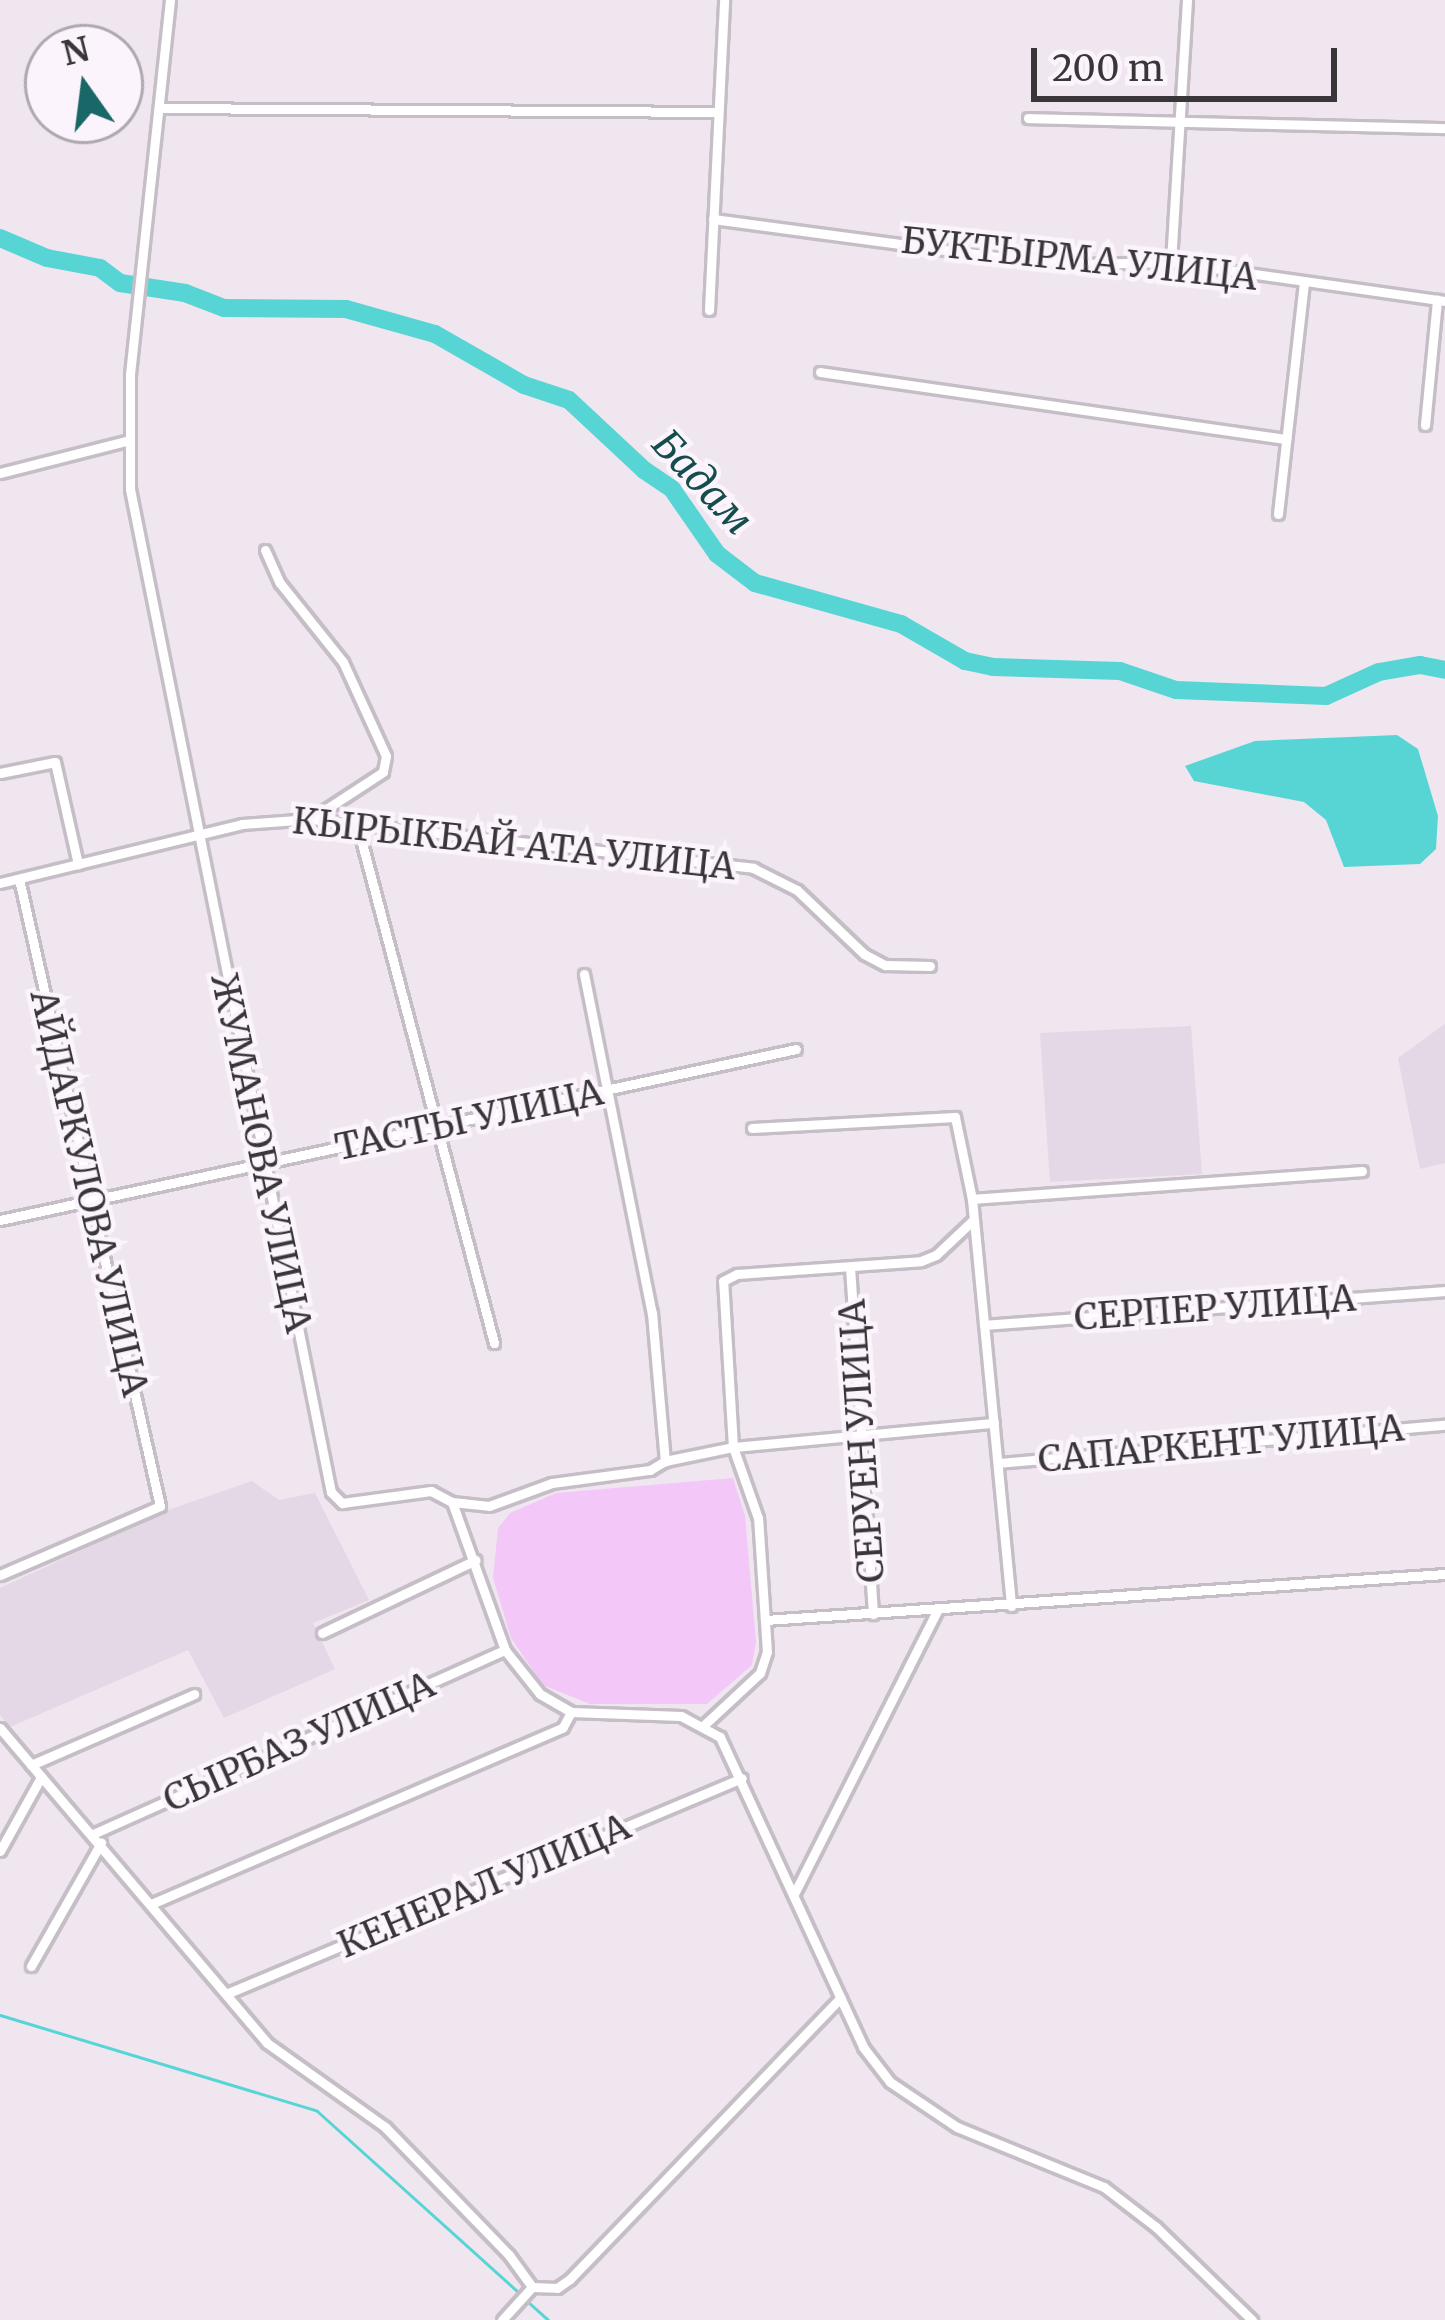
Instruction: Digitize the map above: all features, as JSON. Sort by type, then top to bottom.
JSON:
[{"type":"street","name":"ЖУМАНОВА УЛИЦА","points":[[170,0],[126,441],[130,488],[195,835],[331,1492],[342,1503],[431,1491],[452,1502]]},
{"type":"street","points":[[709,310],[724,0]]},
{"type":"street","points":[[1171,262],[1187,0]]},
{"type":"street","points":[[158,108],[718,112]]},
{"type":"street","points":[[1028,118],[1445,128]]},
{"type":"street","name":"БУКТЫРМА УЛИЦА","points":[[713,219],[997,257],[1083,264],[1171,262],[1441,301]]},
{"type":"street","points":[[1278,514],[1304,282]]},
{"type":"street","points":[[1425,425],[1441,301]]},
{"type":"street","points":[[820,373],[1286,439]]},
{"type":"street","points":[[0,473],[126,441]]},
{"type":"street","points":[[265,550],[280,583],[343,662],[386,756],[383,772],[310,819]]},
{"type":"street","points":[[0,772],[55,762],[78,864]]},
{"type":"street","name":"КЫРЫКБАЙ АТА УЛИЦА","points":[[0,883],[242,824],[310,819],[753,868],[797,890],[864,953],[885,965],[930,966]]},
{"type":"street","points":[[356,824],[494,1343]]},
{"type":"street","name":"АЙДАРКУЛОВА УЛИЦА","points":[[0,1576],[160,1506],[20,879]]},
{"type":"street","points":[[584,974],[611,1089],[652,1313],[665,1461]]},
{"type":"street","name":"ТАСТЫ УЛИЦА","points":[[0,1220],[796,1049]]},
{"type":"street","points":[[752,1128],[955,1118],[972,1199],[1011,1606]]},
{"type":"street","points":[[972,1199],[1362,1171]]},
{"type":"street","points":[[704,1725],[760,1673],[767,1652],[758,1518],[734,1447],[723,1281],[737,1274],[921,1261],[936,1255],[972,1221]]},
{"type":"street","name":"СЕРУЕН УЛИЦА","points":[[850,1267],[873,1614]]},
{"type":"street","name":"СЕРПЕР УЛИЦА","points":[[984,1325],[1445,1291]]},
{"type":"street","name":"САПАРКЕНТ УЛИЦА","points":[[452,1502],[489,1506],[552,1484],[650,1470],[665,1461],[734,1447],[994,1423]]},
{"type":"street","name":"САПАРКЕНТ УЛИЦА","points":[[998,1462],[1445,1425]]},
{"type":"street","points":[[452,1502],[505,1650],[540,1694],[571,1712],[681,1716],[720,1737],[874,2065],[914,2102],[957,2127],[1104,2187],[1156,2227],[1252,2320]]},
{"type":"street","points":[[322,1633],[476,1560]]},
{"type":"street","points":[[765,1620],[1445,1574]]},
{"type":"street","points":[[794,1894],[937,1610]]},
{"type":"street","name":"СЫРБАЗ УЛИЦА","points":[[97,1839],[505,1650]]},
{"type":"street","points":[[32,1765],[194,1694]]},
{"type":"street","points":[[151,1904],[563,1727],[571,1712]]},
{"type":"street","points":[[0,1728],[267,2043],[386,2127],[509,2255],[532,2288]]},
{"type":"street","points":[[0,1851],[41,1777]]},
{"type":"street","name":"КЕНЕРАЛ УЛИЦА","points":[[226,1994],[742,1778]]},
{"type":"street","points":[[32,1966],[97,1839]]},
{"type":"street","points":[[502,2320],[532,2288],[557,2288],[570,2279],[840,1998]]},
{"type":"shaded area","points":[[1445,1024],[1445,1163],[1420,1169],[1398,1058]]},
{"type":"shaded area","points":[[1191,1026],[1202,1174],[1050,1182],[1040,1033]]},
{"type":"shaded area","points":[[733,1478],[745,1516],[756,1642],[752,1665],[707,1704],[590,1704],[543,1685],[511,1638],[493,1578],[498,1528],[510,1513],[556,1493]]},
{"type":"shaded area","points":[[252,1481],[279,1500],[315,1493],[369,1600],[313,1623],[335,1669],[224,1718],[188,1650],[10,1727],[0,1715],[0,1588],[171,1509]]},
{"type":"water","points":[[1397,735],[1418,749],[1438,816],[1436,849],[1420,864],[1344,867],[1326,820],[1304,802],[1194,781],[1185,766],[1255,741]]},
{"type":"waterway","name":"Бадам","points":[[0,238],[47,258],[100,268],[120,283],[185,293],[224,308],[346,309],[435,334],[524,385],[569,400],[644,470],[672,489],[717,554],[755,583],[901,624],[965,661],[993,667],[1120,671],[1176,690],[1326,696],[1379,672],[1420,665],[1445,670]]},
{"type":"waterway","points":[[0,2015],[317,2111],[520,2294]]},
{"type":"waterway","points":[[527,2301],[548,2320]]}]
